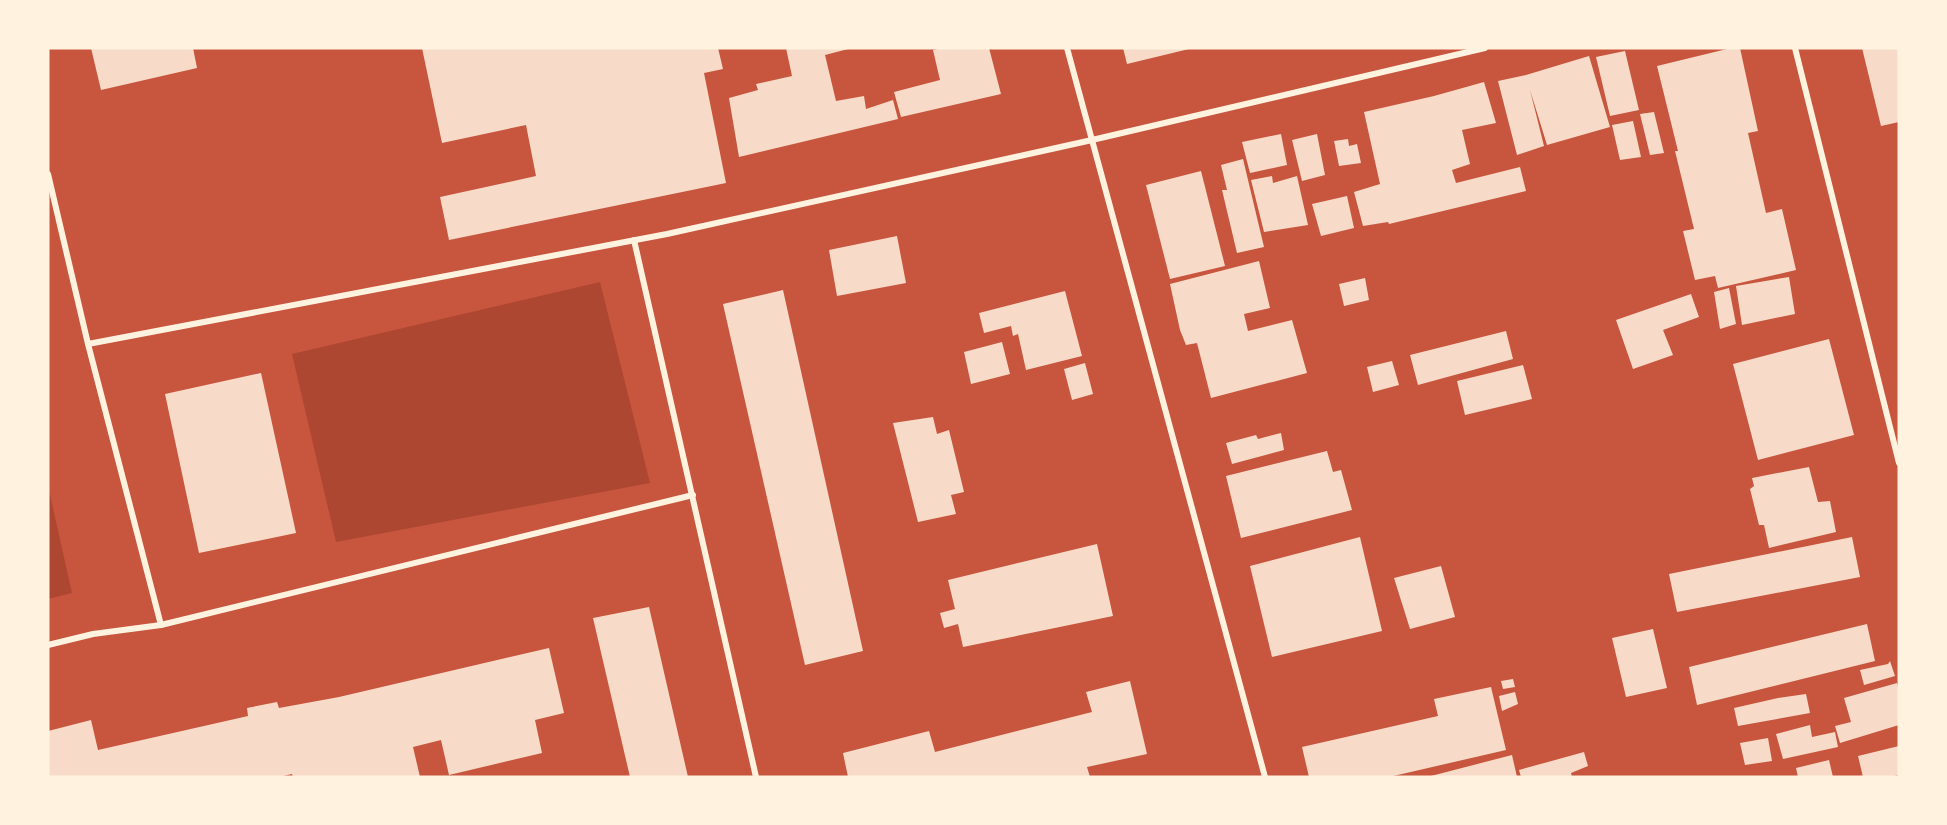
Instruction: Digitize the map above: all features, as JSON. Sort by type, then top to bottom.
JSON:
[{"type":"street","points":[[1066,48],[1265,777]]},
{"type":"street","points":[[88,344],[634,240],[1092,141],[1485,48]]},
{"type":"street","points":[[1794,48],[1899,463]]},
{"type":"street","points":[[48,174],[88,344],[160,625]]},
{"type":"street","points":[[634,240],[756,777]]},
{"type":"street","points":[[48,645],[93,634],[160,625],[693,495]]},
{"type":"shaded area","points":[[600,282],[650,483],[336,542],[292,354]]},
{"type":"shaded area","points":[[48,486],[72,593],[48,599]]},
{"type":"building","points":[[91,48],[193,48],[197,68],[101,90]]},
{"type":"building","points":[[422,48],[718,48],[723,69],[704,73],[726,183],[449,240],[440,197],[536,176],[526,125],[442,143]]},
{"type":"building","points":[[786,48],[852,48],[825,55],[836,101],[864,96],[866,109],[893,100],[898,119],[739,157],[729,98],[758,90],[756,84],[792,76]]},
{"type":"building","points":[[989,48],[1001,94],[901,117],[894,92],[940,80],[933,50]]},
{"type":"building","points":[[1123,48],[1188,48],[1189,49],[1127,64]]},
{"type":"building","points":[[1731,48],[1740,48],[1758,131],[1748,133],[1766,213],[1782,209],[1796,270],[1718,288],[1715,276],[1695,280],[1683,231],[1694,229],[1657,66]]},
{"type":"building","points":[[1862,48],[1899,48],[1899,122],[1881,126]]},
{"type":"building","points":[[1625,51],[1639,110],[1610,116],[1596,57]]},
{"type":"building","points":[[1589,56],[1610,127],[1547,145],[1530,90],[1544,146],[1517,155],[1498,81]]},
{"type":"building","points":[[1484,82],[1496,123],[1462,130],[1470,164],[1452,170],[1456,183],[1520,167],[1526,191],[1389,224],[1388,222],[1363,226],[1354,192],[1380,184],[1364,112]]},
{"type":"building","points":[[1654,112],[1664,153],[1650,155],[1640,114]]},
{"type":"building","points":[[1633,121],[1641,157],[1620,160],[1612,125]]},
{"type":"building","points":[[1281,134],[1287,165],[1250,173],[1242,142]]},
{"type":"building","points":[[1317,134],[1325,175],[1302,181],[1292,140]]},
{"type":"building","points":[[1348,139],[1349,146],[1357,144],[1361,163],[1339,166],[1334,141]]},
{"type":"building","points":[[1243,159],[1264,247],[1237,253],[1222,190],[1227,190],[1221,165]]},
{"type":"building","points":[[1201,171],[1225,266],[1170,279],[1146,185]]},
{"type":"building","points":[[1272,176],[1273,183],[1297,176],[1308,225],[1264,232],[1251,180]]},
{"type":"building","points":[[1347,196],[1354,228],[1321,236],[1312,204]]},
{"type":"building","points":[[897,236],[906,283],[837,296],[829,250]]},
{"type":"building","points":[[1259,261],[1270,308],[1244,314],[1248,331],[1292,320],[1307,373],[1211,398],[1197,343],[1186,345],[1180,330],[1170,284]]},
{"type":"building","points":[[1789,277],[1795,314],[1742,325],[1736,286]]},
{"type":"building","points":[[1365,278],[1369,300],[1344,306],[1339,284]]},
{"type":"building","points":[[1729,288],[1736,324],[1720,329],[1714,292]]},
{"type":"building","points":[[783,290],[863,651],[805,665],[723,304]]},
{"type":"building","points":[[1065,291],[1082,356],[1026,370],[1018,334],[1013,336],[1011,326],[984,333],[979,313]]},
{"type":"building","points":[[1691,294],[1699,317],[1663,330],[1673,355],[1633,369],[1616,320]]},
{"type":"building","points":[[1506,331],[1513,359],[1418,385],[1410,355]]},
{"type":"building","points":[[1829,339],[1854,435],[1758,460],[1733,364]]},
{"type":"building","points":[[1002,342],[1010,374],[971,384],[964,352]]},
{"type":"building","points":[[1392,361],[1399,385],[1373,392],[1367,367]]},
{"type":"building","points":[[1085,363],[1093,394],[1072,400],[1064,369]]},
{"type":"building","points":[[1523,365],[1532,399],[1465,415],[1457,381]]},
{"type":"building","points":[[261,373],[296,533],[199,553],[165,394]]},
{"type":"building","points":[[933,417],[937,434],[949,430],[964,492],[951,495],[956,514],[918,522],[893,423]]},
{"type":"building","points":[[1281,433],[1284,450],[1232,464],[1226,443],[1256,435],[1258,439]]},
{"type":"building","points":[[1327,451],[1333,472],[1341,470],[1352,510],[1241,538],[1226,476]]},
{"type":"building","points":[[1809,467],[1818,502],[1830,501],[1836,532],[1769,548],[1764,525],[1759,525],[1750,489],[1754,486],[1752,478]]},
{"type":"building","points":[[1360,537],[1382,631],[1272,657],[1250,566]]},
{"type":"building","points":[[1852,537],[1860,577],[1677,612],[1669,574]]},
{"type":"building","points":[[1097,544],[1113,616],[963,647],[958,624],[944,628],[940,613],[955,609],[948,580]]},
{"type":"building","points":[[1441,566],[1455,617],[1410,629],[1394,578]]},
{"type":"building","points":[[649,607],[688,777],[630,777],[593,618]]},
{"type":"building","points":[[1867,624],[1875,661],[1697,705],[1689,667]]},
{"type":"building","points":[[1653,629],[1667,688],[1626,697],[1612,638]]},
{"type":"building","points":[[549,648],[564,713],[535,720],[542,753],[449,775],[441,740],[413,747],[420,777],[293,777],[292,774],[279,777],[48,777],[48,731],[91,720],[98,750],[248,716],[247,708],[277,702],[279,708],[339,697]]},
{"type":"building","points":[[1890,661],[1895,676],[1864,685],[1860,670],[1888,664]]},
{"type":"building","points":[[1513,679],[1515,687],[1503,689],[1501,681]]},
{"type":"building","points":[[1130,681],[1147,754],[1087,767],[1090,777],[848,777],[843,753],[929,731],[935,752],[1092,712],[1086,692]]},
{"type":"building","points":[[1897,683],[1899,725],[1840,743],[1835,726],[1851,722],[1844,698]]},
{"type":"building","points":[[1491,687],[1506,750],[1389,777],[1309,777],[1302,747],[1438,716],[1434,699]]},
{"type":"building","points":[[1515,692],[1518,704],[1502,711],[1499,696]]},
{"type":"building","points":[[1806,694],[1810,713],[1738,726],[1734,708]]},
{"type":"building","points":[[1810,725],[1812,737],[1835,732],[1838,747],[1783,759],[1776,734]]},
{"type":"building","points":[[1768,738],[1772,761],[1745,765],[1740,743]]},
{"type":"building","points":[[1899,746],[1899,775],[1863,777],[1858,756]]},
{"type":"building","points":[[1584,752],[1588,766],[1571,773],[1572,777],[1521,777],[1519,770]]},
{"type":"building","points":[[1512,755],[1517,777],[1431,777],[1431,776]]},
{"type":"building","points":[[1829,760],[1833,777],[1798,777],[1796,768]]}]
